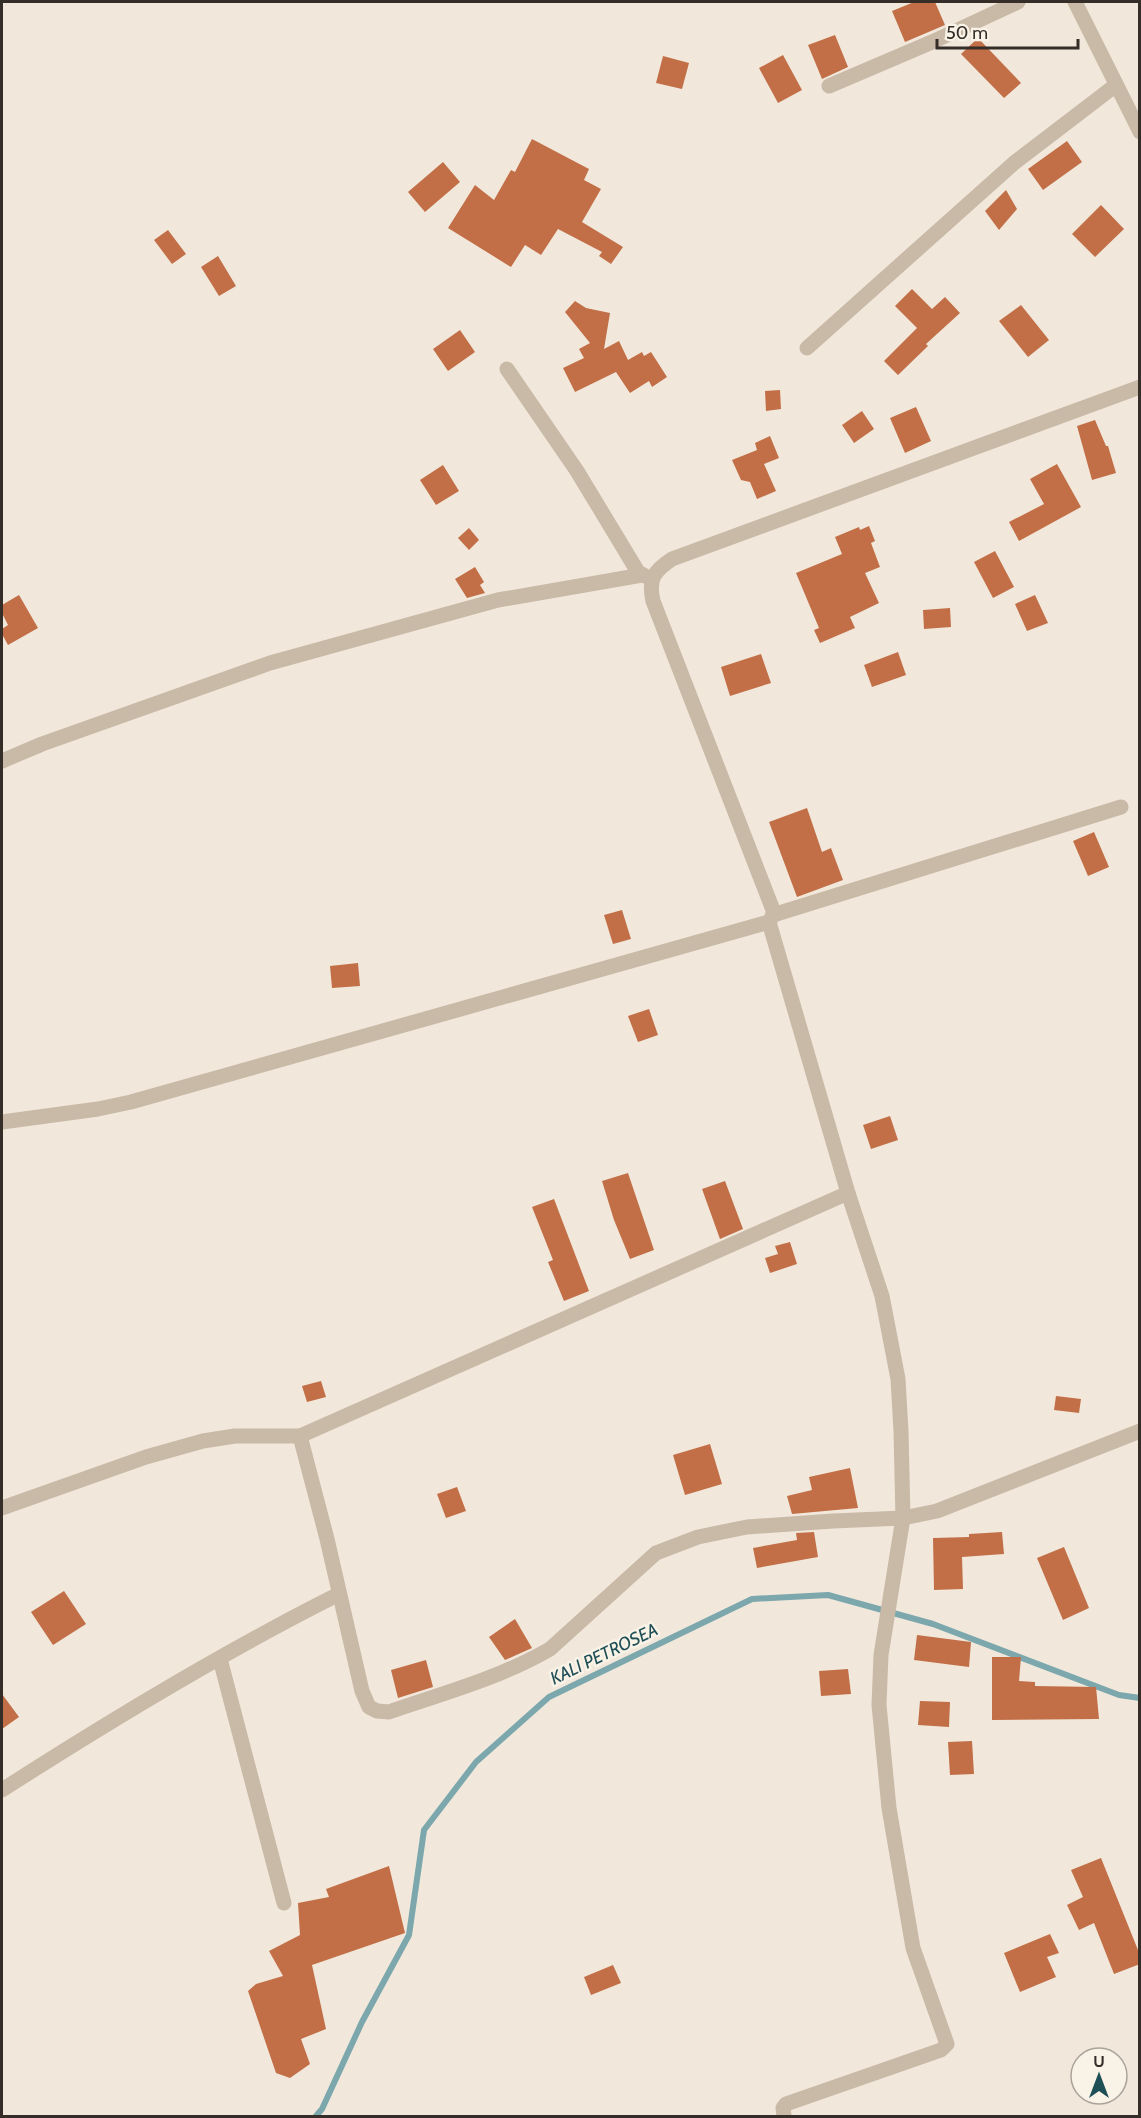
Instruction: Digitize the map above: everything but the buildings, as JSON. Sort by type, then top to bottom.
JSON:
[{"type":"street","points":[[829,86],[1018,2]]},
{"type":"street","points":[[1074,2],[1140,132]]},
{"type":"street","points":[[807,348],[1014,163],[1116,85]]},
{"type":"street","points":[[507,369],[578,471],[638,572],[647,577],[653,602],[769,899],[771,919],[849,1193],[882,1296],[898,1380],[903,1518],[879,1687],[889,1808],[915,1958],[947,2044],[941,2050],[786,2104],[783,2108],[784,2116]]},
{"type":"street","points":[[2,761],[42,744],[270,663],[498,600],[647,577],[672,559],[1140,387]]},
{"type":"street","points":[[2,1122],[98,1109],[131,1102],[771,919],[1121,807]]},
{"type":"street","points":[[2,1508],[146,1457],[202,1441],[235,1436],[300,1436],[849,1193]]},
{"type":"street","points":[[300,1436],[327,1539],[362,1691],[369,1707],[377,1711],[389,1712],[510,1670],[550,1649],[656,1553],[698,1537],[747,1527],[903,1518],[937,1511],[1140,1431]]},
{"type":"street","points":[[2,1790],[97,1729],[277,1625],[339,1594]]},
{"type":"street","points":[[220,1659],[284,1903]]},
{"type":"waterway","name":"KALI PETROSEA","points":[[316,2116],[322,2109],[362,2022],[409,1935],[424,1830],[476,1762],[549,1697],[752,1599],[828,1595],[933,1624],[1119,1695],[1140,1698]]}]
